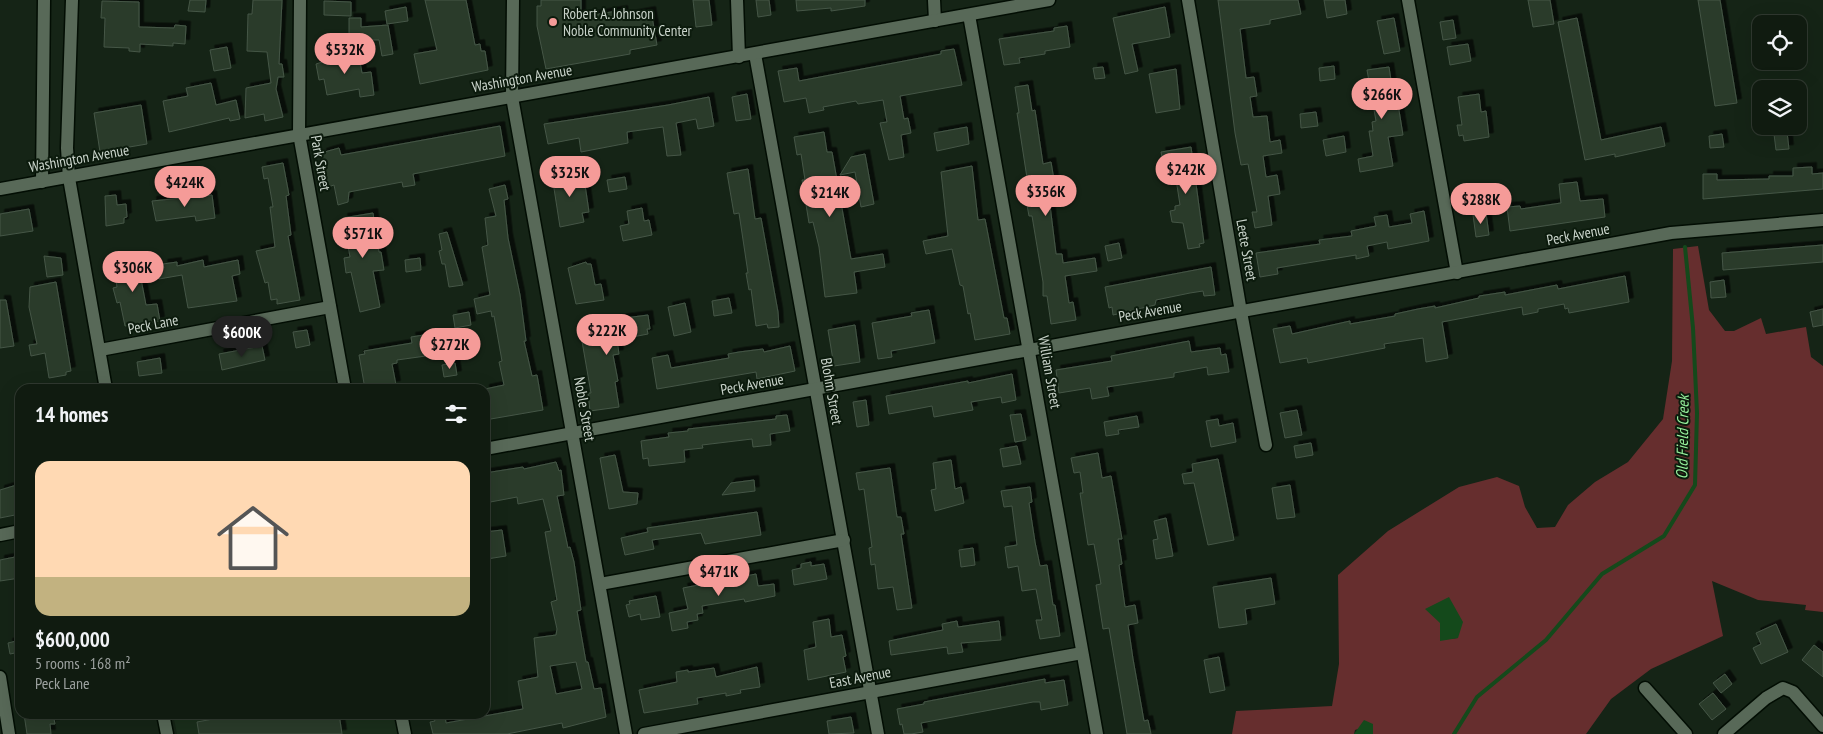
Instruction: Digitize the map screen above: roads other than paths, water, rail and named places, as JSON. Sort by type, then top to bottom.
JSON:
[{"type":"street","points":[[42,182],[44,0]]},
{"type":"street","points":[[72,0],[67,148],[69,178],[105,384]]},
{"type":"street","name":"Park Street","points":[[300,0],[299,134],[344,384]]},
{"type":"street","name":"Noble Street","points":[[513,0],[512,96],[626,734]]},
{"type":"street","points":[[737,0],[739,57]]},
{"type":"street","points":[[934,0],[935,21]]},
{"type":"street","name":"Washington Avenue","points":[[0,189],[1049,0]]},
{"type":"street","name":"Leete Street","points":[[1188,0],[1241,312],[1266,446]]},
{"type":"street","points":[[1408,0],[1456,273]]},
{"type":"street","name":"William Street","points":[[970,15],[1097,734]]},
{"type":"street","name":"Blohm Street","points":[[755,54],[878,734]]},
{"type":"street","name":"Peck Avenue","points":[[490,448],[1671,233],[1823,220]]},
{"type":"street","name":"Peck Lane","points":[[100,350],[330,307]]},
{"type":"street","points":[[0,535],[15,532]]},
{"type":"street","points":[[600,584],[844,540]]},
{"type":"street","name":"East Avenue","points":[[644,734],[1082,653]]},
{"type":"street","points":[[0,677],[9,734]]},
{"type":"street","points":[[1645,688],[1686,734]]},
{"type":"street","points":[[1724,734],[1766,698],[1783,688],[1793,692],[1823,726]]},
{"type":"street","points":[[164,719],[167,734]]},
{"type":"street","points":[[402,719],[405,734]]},
{"type":"waterway","name":"Old Field Creek","points":[[1454,734],[1477,697],[1546,640],[1602,574],[1664,536],[1695,485],[1697,413],[1693,328],[1685,247]]},
{"type":"place","name":"Robert A. Johnson Noble Community Center","points":[[553,22]]}]
